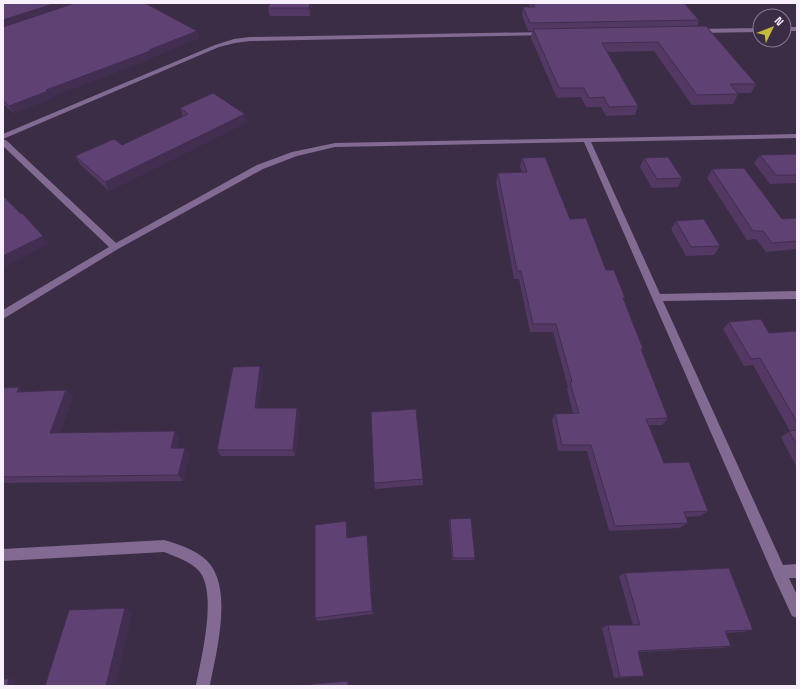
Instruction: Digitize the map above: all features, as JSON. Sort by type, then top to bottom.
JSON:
[{"type":"street","points":[[688,31],[752,30]]},
{"type":"street","points":[[3,137],[217,46],[234,41],[258,39],[553,34]]},
{"type":"street","points":[[3,315],[115,247],[260,167],[295,154],[335,145],[797,136]]},
{"type":"street","points":[[587,141],[659,298],[797,611]]},
{"type":"street","points":[[3,142],[115,247]]},
{"type":"street","points":[[659,298],[797,295]]},
{"type":"street","points":[[3,554],[164,546],[188,555],[204,568],[213,583],[214,617],[203,686]]},
{"type":"street","points":[[780,572],[797,571]]},
{"type":"building","points":[[3,3],[56,3],[3,20]]},
{"type":"building","points":[[75,3],[145,3],[197,31],[9,106],[3,100],[3,27]]},
{"type":"building","points":[[270,3],[310,3],[309,8],[268,8]]},
{"type":"building","points":[[533,3],[684,3],[699,20],[530,23],[523,7],[535,7]]},
{"type":"building","points":[[706,26],[756,84],[730,84],[738,94],[697,95],[658,42],[602,43],[638,106],[609,107],[604,97],[589,98],[584,88],[559,88],[533,29]]},
{"type":"building","points":[[213,93],[245,114],[105,182],[75,156],[114,139],[122,145],[188,114],[180,108]]},
{"type":"building","points":[[797,154],[797,175],[776,175],[760,155]]},
{"type":"building","points":[[545,157],[570,219],[586,218],[606,270],[614,270],[625,298],[623,298],[643,349],[641,349],[668,418],[646,419],[664,463],[689,462],[708,511],[684,512],[688,523],[615,526],[591,445],[562,445],[555,414],[579,413],[570,382],[572,382],[556,324],[533,324],[521,271],[517,271],[498,173],[527,172],[522,158]]},
{"type":"building","points":[[668,157],[682,178],[657,179],[644,158]]},
{"type":"building","points":[[744,168],[782,219],[797,218],[797,241],[772,243],[763,231],[753,231],[712,169]]},
{"type":"building","points":[[3,196],[21,214],[22,213],[43,236],[3,256]]},
{"type":"building","points":[[704,219],[720,246],[691,247],[676,221]]},
{"type":"building","points":[[761,319],[769,333],[797,331],[797,422],[760,358],[751,359],[729,322]]},
{"type":"building","points":[[260,366],[255,408],[297,408],[293,450],[217,450],[233,367]]},
{"type":"building","points":[[19,387],[17,392],[66,390],[50,433],[175,431],[171,448],[185,448],[178,475],[3,477],[3,388]]},
{"type":"building","points":[[416,409],[423,479],[374,483],[371,412]]},
{"type":"building","points":[[797,430],[797,445],[789,431]]},
{"type":"building","points":[[471,518],[475,558],[453,558],[450,519]]},
{"type":"building","points":[[346,521],[347,538],[367,535],[372,611],[315,618],[315,525]]},
{"type":"building","points":[[729,568],[753,630],[725,631],[731,646],[638,651],[644,676],[620,677],[608,625],[640,625],[625,573]]},
{"type":"building","points":[[125,608],[106,686],[45,686],[69,610]]},
{"type":"building","points":[[3,679],[9,679],[7,686],[3,686]]},
{"type":"building","points":[[348,681],[348,686],[290,686]]}]
